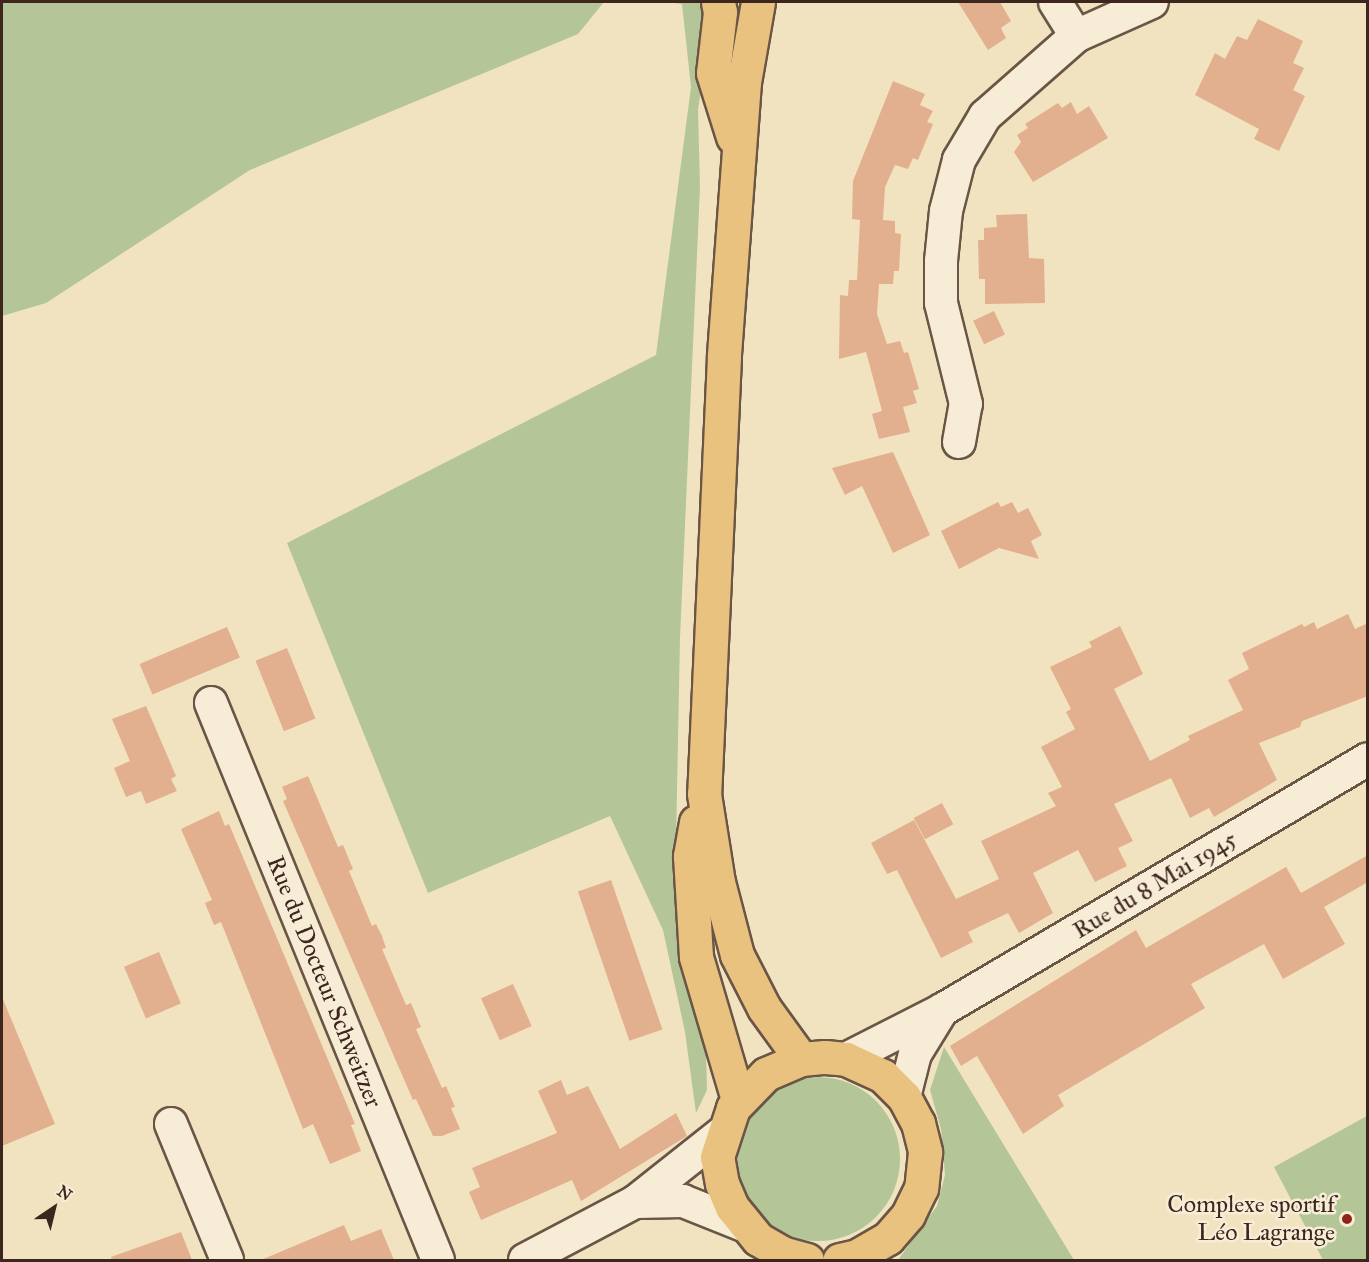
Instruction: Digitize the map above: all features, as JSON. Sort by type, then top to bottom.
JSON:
[{"type":"main road","points":[[718,2],[720,12],[713,73],[738,153]]},
{"type":"main road","points":[[738,1100],[696,957],[690,856],[704,795],[724,357],[744,82],[758,2]]},
{"type":"main road","points":[[704,795],[718,882],[737,955],[764,1008],[801,1059]]},
{"type":"main road","points":[[807,1260],[784,1254],[760,1242],[732,1207],[722,1184],[717,1157],[722,1133],[738,1100],[765,1074],[801,1059],[846,1059],[883,1076],[904,1097],[918,1123],[925,1152],[921,1188],[908,1215],[870,1254],[839,1260]]},
{"type":"street","points":[[1055,2],[1076,36]]},
{"type":"street","points":[[959,442],[966,404],[941,303],[941,261],[946,211],[959,160],[985,116],[1076,36],[1152,2]]},
{"type":"street","name":"Rue du Docteur Schweitzer","points":[[211,703],[438,1260]]},
{"type":"street","name":"Rue du 8 Mai 1945","points":[[846,1059],[942,1010],[1368,759]]},
{"type":"street","name":"Rue du 8 Mai 1945","points":[[904,1097],[915,1054],[942,1010]]},
{"type":"street","points":[[171,1124],[227,1260]]},
{"type":"street","points":[[525,1260],[635,1202],[722,1133]]},
{"type":"street","points":[[635,1202],[683,1202],[760,1242]]},
{"type":"green space","points":[[2,2],[604,2],[578,34],[250,170],[46,303],[2,316]]},
{"type":"green space","points":[[668,2],[705,2],[705,62],[698,110],[700,187],[680,638],[675,892],[682,955],[706,1054],[707,1090],[696,1113],[685,1032],[663,930],[610,816],[428,893],[287,543],[656,355],[691,87],[682,4]]},
{"type":"green space","points":[[944,1047],[1074,1260],[898,1260],[937,1206],[945,1175],[941,1129],[930,1090]]},
{"type":"green space","points":[[818,1077],[849,1083],[876,1101],[894,1128],[900,1159],[894,1190],[876,1217],[849,1235],[818,1241],[787,1235],[760,1217],[742,1190],[736,1159],[742,1128],[760,1101],[787,1083]]},
{"type":"green space","name":"Complexe sportif Léo Lagrange","points":[[1367,1116],[1367,1260],[1323,1260],[1274,1167]]},
{"type":"building","points":[[958,2],[1000,2],[1011,21],[1001,28],[1006,38],[988,50]]},
{"type":"building","points":[[1258,19],[1303,41],[1293,63],[1304,68],[1293,90],[1305,96],[1279,151],[1254,139],[1259,129],[1195,95],[1215,53],[1225,59],[1237,36],[1247,40]]},
{"type":"building","points":[[893,81],[925,94],[920,105],[933,111],[927,122],[933,124],[918,160],[913,158],[908,169],[895,165],[885,187],[883,220],[895,221],[895,233],[901,234],[899,271],[894,271],[893,284],[879,284],[877,314],[887,344],[900,341],[904,353],[908,352],[919,389],[913,391],[917,403],[903,407],[910,432],[879,439],[872,414],[882,411],[866,352],[839,359],[840,295],[848,296],[849,280],[857,280],[860,220],[852,219],[853,181]]},
{"type":"building","points":[[1071,102],[1077,114],[1089,106],[1108,138],[1033,182],[1014,152],[1021,142],[1017,135],[1028,128],[1025,124],[1058,103],[1062,108]]},
{"type":"building","points":[[1027,214],[1029,258],[1044,259],[1045,303],[985,304],[985,279],[979,279],[978,240],[984,240],[984,228],[997,227],[996,215]]},
{"type":"building","points":[[994,311],[1005,335],[984,344],[973,321]]},
{"type":"building","points":[[893,452],[930,535],[893,553],[862,486],[845,495],[832,468]]},
{"type":"building","points":[[998,502],[1001,507],[1012,502],[1018,513],[1028,508],[1042,535],[1031,541],[1039,559],[999,548],[959,569],[941,531]]},
{"type":"building","points":[[1348,614],[1355,629],[1368,623],[1368,696],[1302,721],[1300,727],[1259,743],[1277,780],[1214,817],[1209,808],[1190,818],[1171,778],[1114,804],[1133,841],[1118,848],[1127,866],[1095,882],[1078,850],[1033,873],[1053,913],[1019,933],[1008,913],[968,932],[973,942],[941,958],[897,870],[887,874],[871,843],[914,820],[956,899],[999,879],[981,841],[1056,806],[1048,793],[1062,787],[1041,747],[1075,729],[1066,712],[1071,709],[1050,667],[1092,647],[1089,642],[1120,626],[1143,674],[1114,689],[1150,761],[1190,740],[1188,736],[1243,710],[1228,680],[1249,669],[1242,653],[1302,624],[1304,627],[1314,622],[1317,629]]},
{"type":"building","points":[[227,627],[240,657],[152,694],[140,664]]},
{"type":"building","points":[[287,648],[315,718],[284,731],[255,661]]},
{"type":"building","points":[[146,706],[176,776],[171,779],[177,791],[146,804],[141,791],[126,797],[114,768],[130,761],[112,719]]},
{"type":"building","points":[[308,776],[338,847],[343,845],[353,869],[349,871],[372,926],[376,924],[382,936],[386,948],[382,949],[406,1005],[411,1003],[421,1027],[416,1029],[442,1088],[446,1086],[455,1107],[451,1108],[460,1129],[442,1136],[433,1136],[416,1099],[413,1100],[283,801],[287,799],[282,787]]},
{"type":"building","points":[[942,803],[953,824],[925,839],[914,818]]},
{"type":"building","points":[[219,811],[225,826],[229,824],[355,1124],[351,1125],[361,1151],[330,1164],[313,1124],[303,1129],[221,922],[214,925],[205,903],[212,900],[181,829]]},
{"type":"building","points":[[1368,855],[1368,882],[1324,907],[1345,944],[1283,979],[1264,944],[1191,984],[1205,1008],[1058,1095],[1064,1106],[1023,1134],[977,1056],[961,1066],[950,1046],[1136,930],[1146,948],[1286,867],[1301,893]]},
{"type":"building","points":[[611,880],[662,1029],[629,1041],[578,891]]},
{"type":"building","points":[[159,952],[181,1004],[146,1018],[124,967]]},
{"type":"building","points":[[513,984],[532,1026],[500,1040],[481,998]]},
{"type":"building","points":[[2,997],[55,1124],[2,1146]]},
{"type":"building","points":[[561,1080],[567,1095],[588,1086],[620,1149],[676,1113],[687,1136],[581,1201],[572,1180],[481,1220],[469,1192],[480,1187],[472,1168],[557,1133],[538,1091]]},
{"type":"building","points":[[344,1225],[351,1241],[381,1229],[394,1260],[261,1260]]},
{"type":"building","points":[[181,1232],[192,1260],[112,1260],[111,1257]]},
{"type":"place","name":"Complexe sportif Léo Lagrange","points":[[1347,1219]]}]
